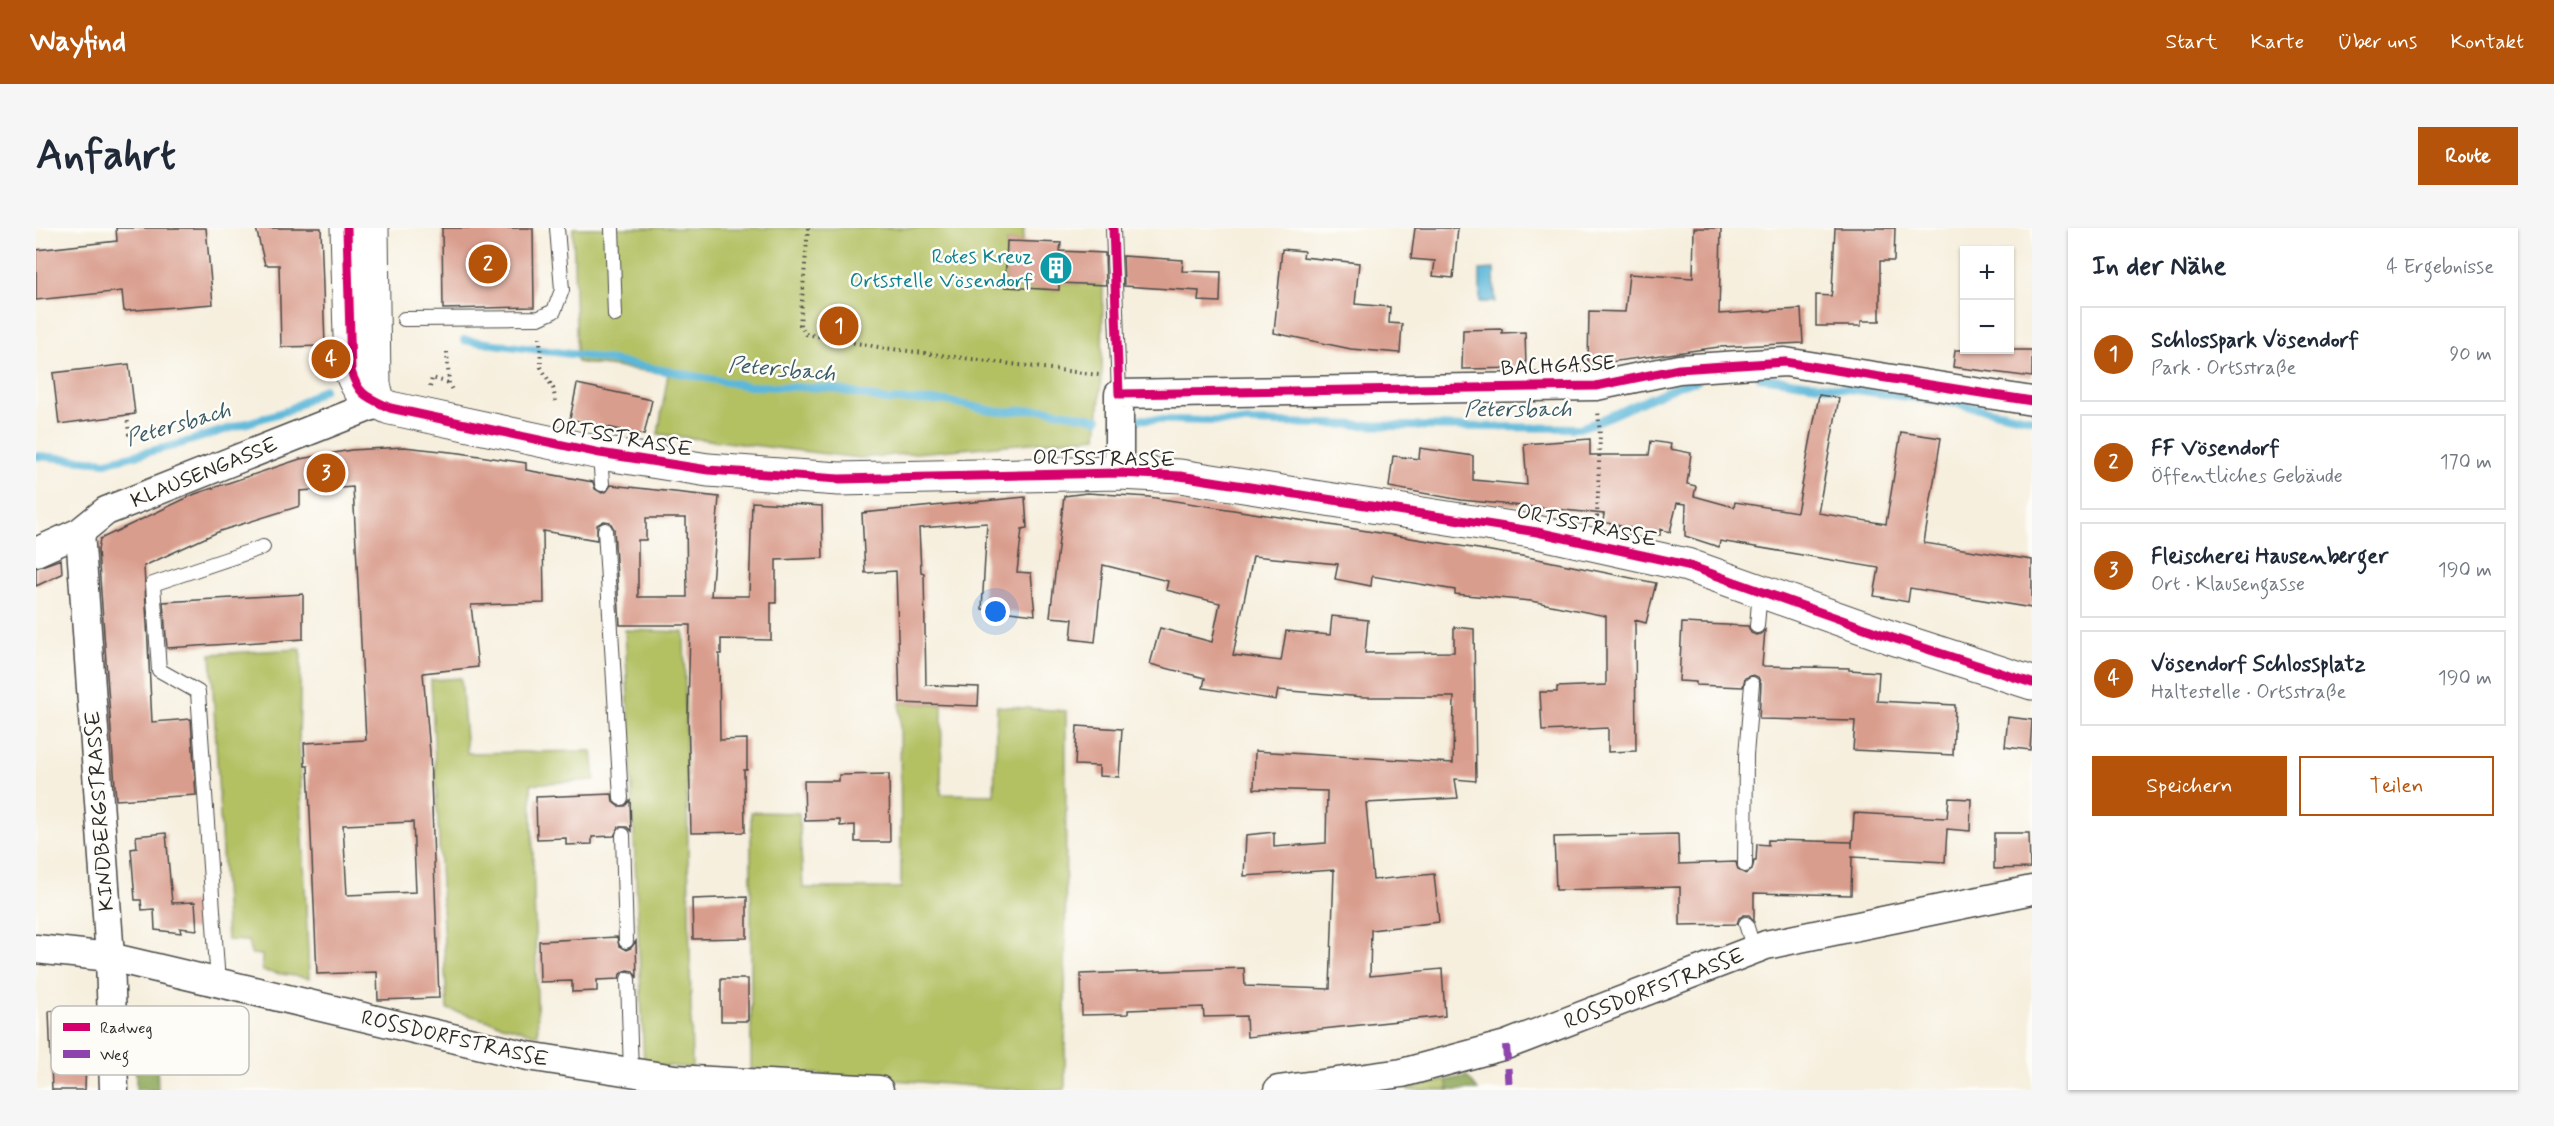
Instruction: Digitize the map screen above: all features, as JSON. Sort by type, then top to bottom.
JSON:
[{"type":"street","name":"ORTSSTRASSE","points":[[347,228],[351,371],[356,388],[364,396],[411,414],[601,468],[708,470],[839,478],[1119,473],[1180,476],[1231,482],[1537,532],[1687,565],[1890,637],[2032,682]]},
{"type":"street","points":[[372,228],[374,385],[379,403]]},
{"type":"street","name":"BACHGASSE","points":[[1118,384],[1596,386],[1679,369],[1785,362],[2032,401]]},
{"type":"street","points":[[1118,384],[1119,473]]},
{"type":"street","name":"KLAUSENGASSE","points":[[36,552],[80,532],[106,511],[379,403]]},
{"type":"street","name":"KINDBERGSTRASSE","points":[[80,532],[111,1006]]},
{"type":"street","name":"ROSSDORFSTRASSE","points":[[1278,1090],[1402,1073],[1506,1045],[1750,937],[1766,945],[2032,890]]},
{"type":"street","name":"ROSSDORFSTRASSE","points":[[36,949],[110,957],[528,1056],[675,1078],[879,1090]]},
{"type":"street","name":"KINDBERGSTRASSE","points":[[114,1075],[114,1090]]},
{"type":"lane","points":[[404,319],[539,318],[554,311],[562,290],[557,228]]},
{"type":"lane","points":[[612,228],[615,315]]},
{"type":"lane","points":[[1113,228],[1118,384]]},
{"type":"lane","points":[[605,530],[621,798]]},
{"type":"lane","points":[[218,983],[198,692],[159,670],[153,584],[263,546]]},
{"type":"lane","points":[[1757,626],[1760,590]]},
{"type":"lane","points":[[1745,865],[1746,755],[1752,684]]},
{"type":"lane","points":[[622,835],[626,941]]},
{"type":"lane","points":[[628,979],[631,1073]]},
{"type":"path","points":[[808,228],[800,325],[806,334],[884,348],[1101,375],[1118,384]]},
{"type":"path","points":[[541,346],[541,367],[553,388],[556,403]]},
{"type":"path","points":[[447,352],[449,383],[452,390]]},
{"type":"path","points":[[430,387],[432,378],[449,383]]},
{"type":"path","points":[[128,415],[129,434],[158,428]]},
{"type":"path","points":[[1594,543],[1600,436],[1598,415]]},
{"type":"green space","points":[[573,228],[1024,228],[1023,242],[1007,241],[1005,287],[1059,290],[1059,283],[1103,285],[1102,368],[1097,437],[860,458],[658,434],[668,374],[577,362]]},
{"type":"green space","points":[[625,630],[684,632],[692,1068],[644,1064]]},
{"type":"green space","points":[[301,649],[299,741],[309,978],[262,971],[262,955],[251,954],[248,941],[227,940],[211,654]]},
{"type":"green space","points":[[461,678],[467,753],[592,751],[595,780],[531,784],[538,1035],[447,1009],[431,680]]},
{"type":"green space","points":[[900,703],[942,705],[941,794],[994,795],[997,706],[1066,711],[1065,1090],[1024,1090],[751,1069],[751,812],[799,813],[803,888],[901,888]]},
{"type":"green space","points":[[136,1075],[157,1075],[158,1090],[136,1090]]},
{"type":"green space","points":[[1467,1076],[1478,1090],[1448,1090],[1447,1080]]},
{"type":"green space","points":[[1447,1080],[1448,1090],[1408,1090],[1408,1088]]},
{"type":"water","points":[[1494,269],[1495,302],[1480,302],[1480,270]]},
{"type":"building","points":[[116,228],[206,228],[213,304],[124,311],[122,291],[36,300],[36,250],[117,241]]},
{"type":"building","points":[[256,228],[321,228],[325,346],[281,347],[279,265],[265,265]]},
{"type":"building","points":[[442,228],[533,228],[534,307],[443,309]]},
{"type":"building","points":[[1415,228],[1458,228],[1453,278],[1433,276],[1435,261],[1411,259]]},
{"type":"building","points":[[1694,228],[1721,228],[1719,314],[1801,309],[1803,343],[1719,347],[1588,365],[1589,311],[1625,312],[1629,274],[1693,278]]},
{"type":"building","points":[[1835,228],[1895,228],[1894,261],[1880,261],[1880,321],[1861,321],[1861,326],[1816,326],[1816,295],[1831,296],[1832,291]]},
{"type":"building","name":"Rotes Kreuz Ortsstelle Vösendorf","points":[[1007,241],[1061,243],[1060,251],[1105,253],[1106,285],[1059,283],[1059,290],[1005,287]]},
{"type":"building","points":[[1282,249],[1304,251],[1303,257],[1359,263],[1355,304],[1390,307],[1389,323],[1402,324],[1400,353],[1351,349],[1274,333]]},
{"type":"building","points":[[1123,256],[1183,260],[1182,271],[1221,272],[1220,302],[1198,301],[1199,291],[1124,286]]},
{"type":"building","points":[[1502,329],[1502,333],[1525,332],[1526,368],[1462,369],[1463,330]]},
{"type":"building","points":[[1955,350],[1960,350],[1960,354],[2014,354],[2014,350],[2032,350],[2032,377],[1953,367]]},
{"type":"building","points":[[129,364],[135,414],[59,424],[53,373]]},
{"type":"building","points":[[577,384],[652,400],[644,435],[570,419]]},
{"type":"building","points":[[1819,395],[1839,398],[1818,513],[1886,524],[1901,432],[1941,438],[1924,543],[2032,560],[2032,608],[1910,588],[1908,602],[1874,596],[1879,568],[1720,541],[1719,547],[1685,536],[1686,504],[1677,503],[1670,532],[1660,529],[1660,535],[1603,522],[1604,514],[1461,500],[1389,487],[1393,456],[1419,459],[1420,448],[1473,456],[1473,480],[1527,485],[1524,444],[1590,439],[1590,455],[1649,455],[1651,441],[1671,444],[1670,449],[1691,453],[1687,484],[1696,486],[1694,496],[1734,507],[1735,502],[1797,512]]},
{"type":"building","points":[[404,447],[526,463],[526,470],[593,482],[595,489],[602,493],[607,491],[611,485],[719,497],[711,596],[749,596],[752,502],[822,506],[823,558],[776,560],[776,603],[771,603],[771,640],[721,639],[721,654],[719,654],[720,740],[747,739],[747,770],[744,770],[745,832],[691,833],[688,716],[690,625],[620,625],[614,529],[610,522],[604,521],[597,525],[597,540],[543,531],[544,603],[471,605],[478,667],[423,673],[430,752],[439,998],[378,1000],[377,972],[317,974],[308,766],[305,766],[304,743],[366,740],[353,487],[300,491],[300,506],[220,531],[144,566],[152,722],[191,719],[196,795],[116,800],[98,550],[100,539],[195,494],[300,459],[351,450]],"holes":[[[646,518],[686,518],[687,597],[638,597],[638,540],[646,540]],[[413,822],[416,892],[347,895],[343,825]]]},
{"type":"building","points":[[1087,493],[1149,497],[1299,520],[1528,557],[1656,583],[1646,623],[1635,620],[1636,751],[1608,752],[1608,728],[1542,731],[1540,692],[1557,692],[1557,687],[1606,685],[1606,616],[1531,601],[1455,594],[1455,590],[1372,576],[1371,586],[1335,579],[1338,564],[1253,556],[1233,655],[1281,661],[1286,631],[1330,635],[1332,616],[1368,620],[1365,653],[1454,652],[1454,627],[1474,629],[1476,781],[1455,779],[1458,798],[1366,803],[1373,880],[1434,874],[1439,922],[1371,930],[1370,976],[1442,969],[1445,1016],[1247,1037],[1246,1016],[1204,1017],[1203,1007],[1128,1010],[1128,1014],[1082,1015],[1081,974],[1244,968],[1245,986],[1330,989],[1334,870],[1244,876],[1246,835],[1274,832],[1274,847],[1326,843],[1327,791],[1254,789],[1255,751],[1453,763],[1454,697],[1364,697],[1278,690],[1276,700],[1203,688],[1205,678],[1150,664],[1160,628],[1212,642],[1220,603],[1166,590],[1168,581],[1103,565],[1095,642],[1071,639],[1073,619],[1050,617],[1064,496]]},
{"type":"building","points":[[1025,497],[1027,528],[1022,529],[1017,572],[1031,573],[1035,615],[982,609],[987,523],[919,528],[921,572],[924,573],[926,685],[979,687],[978,706],[900,703],[896,571],[865,573],[862,513]]},
{"type":"building","points":[[61,559],[62,574],[36,586],[36,568]]},
{"type":"building","points":[[303,594],[303,639],[167,648],[163,602]]},
{"type":"building","points":[[1682,623],[1748,626],[1751,633],[1756,635],[1765,630],[1762,666],[1849,668],[1849,670],[1879,672],[1877,701],[1955,705],[1953,755],[1853,750],[1855,721],[1759,719],[1761,684],[1758,677],[1753,675],[1745,678],[1743,687],[1696,685],[1696,682],[1679,681]]},
{"type":"building","points":[[2008,717],[2032,720],[2030,750],[2005,747]]},
{"type":"building","points":[[1077,726],[1122,729],[1119,777],[1099,776],[1099,766],[1075,765]]},
{"type":"building","points":[[889,774],[890,842],[855,842],[855,825],[840,826],[840,820],[805,821],[804,781],[839,781],[839,775]]},
{"type":"building","points":[[612,794],[613,802],[618,806],[625,806],[630,800],[631,831],[627,827],[619,827],[614,836],[592,837],[592,844],[566,845],[566,838],[537,839],[536,797]]},
{"type":"building","points":[[1949,798],[1971,799],[1970,831],[1947,829],[1945,862],[1852,857],[1851,895],[1754,893],[1754,921],[1749,915],[1744,915],[1739,918],[1737,924],[1680,925],[1680,887],[1556,890],[1554,837],[1678,834],[1679,864],[1736,862],[1738,870],[1746,874],[1752,870],[1754,861],[1756,861],[1757,844],[1768,845],[1768,840],[1852,842],[1852,848],[1854,813],[1947,818]]},
{"type":"building","points":[[166,833],[172,903],[195,902],[197,930],[180,928],[181,933],[155,930],[154,909],[142,910],[141,900],[135,900],[131,849],[137,848],[136,836]]},
{"type":"building","points":[[1994,833],[2029,833],[2030,868],[1994,869]]},
{"type":"building","points":[[747,897],[747,938],[693,939],[692,899]]},
{"type":"building","points":[[617,937],[619,946],[626,950],[631,948],[636,941],[637,978],[633,971],[627,970],[620,974],[619,979],[597,980],[597,991],[572,992],[572,981],[540,982],[539,941]]},
{"type":"building","points":[[721,979],[748,979],[748,1021],[721,1021]]},
{"type":"building","points":[[49,1011],[51,1011],[51,1064]]},
{"type":"building","points":[[51,1075],[85,1075],[85,1090],[52,1090]]},
{"type":"waterway","name":"Petersbach","points":[[464,340],[586,356],[748,386],[830,388],[885,400],[946,401],[999,412],[1044,409],[1098,419]]},
{"type":"waterway","name":"Petersbach","points":[[1760,377],[1959,404],[2032,419]]},
{"type":"waterway","name":"Petersbach","points":[[1135,419],[1579,428],[1685,383],[1697,381]]},
{"type":"waterway","name":"Petersbach","points":[[36,456],[107,462],[176,445],[289,410],[324,389]]},
{"type":"marked path","points":[[1506,1045],[1509,1090]]},
{"type":"cycle path","points":[[347,228],[351,371],[357,386],[365,395],[390,408],[600,453],[708,470],[839,479],[1119,473],[1180,476],[1537,532],[1687,565],[1890,637],[2032,683]]},
{"type":"cycle path","points":[[1113,228],[1119,394],[1596,386],[1679,369],[1785,362],[2032,401]]},
{"type":"place","name":"FF Vösendorf","points":[[488,264]]},
{"type":"place","name":"Rotes Kreuz Ortsstelle Vösendorf","points":[[1056,268]]},
{"type":"place","name":"Schlosspark Vösendorf","points":[[839,326]]},
{"type":"place","name":"Vösendorf Schlossplatz","points":[[331,359]]},
{"type":"place","name":"Fleischerei Hausenberger","points":[[326,473]]}]
